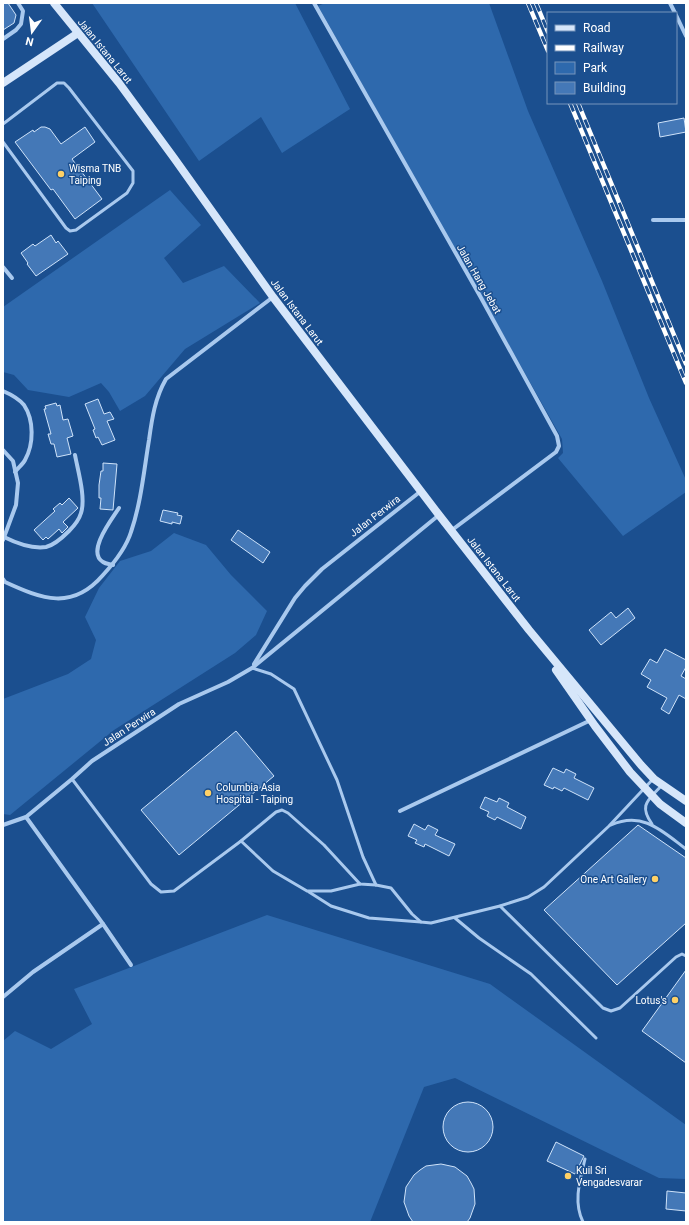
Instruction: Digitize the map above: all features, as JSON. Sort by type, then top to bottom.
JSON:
[{"type":"main road","name":"Jalan Istana Larut","points":[[54,3],[119,83],[170,151],[273,297],[439,515],[529,630],[641,765],[654,779],[684,798]]},
{"type":"main road","points":[[3,83],[78,33]]},
{"type":"main road","name":"Jalan Istana Larut","points":[[529,630],[591,720],[630,772],[660,804],[686,823]]},
{"type":"street","points":[[3,39],[16,30],[21,24],[23,11],[18,3]]},
{"type":"street","name":"Jalan Hang Jebat","points":[[314,3],[480,296],[557,436],[559,446],[556,452],[452,530]]},
{"type":"street","points":[[670,3],[675,12]]},
{"type":"street","points":[[677,16],[686,36]]},
{"type":"street","points":[[653,220],[686,220]]},
{"type":"street","points":[[3,267],[12,278]]},
{"type":"street","points":[[3,579],[5,582],[32,594],[57,599],[78,596],[96,584],[112,565],[131,533],[140,492],[153,413],[160,390],[166,379],[273,297]]},
{"type":"street","points":[[3,391],[23,405],[30,420],[32,432],[29,450],[25,460],[15,472]]},
{"type":"street","points":[[3,450],[13,461],[18,483],[16,505],[4,538],[30,546],[46,547],[60,540],[73,527],[81,513],[82,497],[75,455]]},
{"type":"street","name":"Jalan Perwira","points":[[252,668],[295,598],[305,586],[322,569],[421,490]]},
{"type":"street","points":[[112,565],[102,562],[98,555],[98,546],[103,532],[119,508]]},
{"type":"street","name":"Jalan Perwira","points":[[26,817],[92,761],[113,746],[179,704],[228,682],[252,668],[439,515]]},
{"type":"street","points":[[400,811],[591,720]]},
{"type":"street","points":[[3,825],[26,817],[131,965]]},
{"type":"street","points":[[3,997],[33,972],[103,924]]},
{"type":"lane","points":[[3,124],[57,83],[64,83],[133,171],[133,183],[127,193],[76,230],[70,231],[66,228],[3,142]]},
{"type":"lane","points":[[252,668],[271,674],[294,689],[337,780],[363,857],[376,885]]},
{"type":"lane","points":[[72,779],[151,884],[162,892],[174,890],[241,841],[276,812],[282,810],[288,813],[324,845],[360,884]]},
{"type":"lane","points":[[241,841],[273,871],[331,906],[369,918],[431,923],[500,906],[528,897],[544,887],[609,826],[654,779]]},
{"type":"lane","points":[[664,784],[652,796],[646,805],[645,813],[653,824],[686,849]]},
{"type":"lane","points":[[609,826],[618,822],[635,820],[653,824]]},
{"type":"lane","points":[[307,891],[331,891],[360,884],[391,888],[412,914],[421,922]]},
{"type":"lane","points":[[500,906],[604,1008],[611,1011],[620,1008],[676,957],[682,954],[686,956]]},
{"type":"lane","points":[[455,918],[479,938],[531,974],[596,1038]]},
{"type":"lane","points":[[582,1222],[578,1212],[578,1198],[580,1177],[585,1159]]},
{"type":"green space","points":[[92,3],[295,3],[350,109],[282,153],[261,117],[199,161]]},
{"type":"green space","points":[[325,3],[489,3],[528,111],[602,281],[649,398],[686,480],[686,492],[623,536],[558,458],[563,453],[562,439],[318,6]]},
{"type":"green space","points":[[170,190],[201,225],[164,258],[183,283],[224,266],[260,303],[185,349],[145,396],[120,411],[109,392],[101,383],[69,397],[28,390],[14,375],[3,372],[3,307]]},
{"type":"green space","points":[[174,533],[206,545],[231,575],[267,611],[256,635],[235,653],[114,730],[10,815],[3,814],[3,699],[68,674],[91,659],[96,640],[85,617],[99,588],[120,561],[151,551]]},
{"type":"green space","points":[[267,915],[490,984],[686,1125],[686,1179],[659,1178],[455,1078],[424,1087],[370,1222],[3,1222],[3,1041],[15,1031],[51,1049],[92,1024],[74,989]]},
{"type":"building","points":[[3,3],[8,3],[16,15],[14,23],[3,30]]},
{"type":"building","points":[[684,118],[686,132],[660,137],[658,123]]},
{"type":"building","name":"Wisma TNB Taiping","points":[[41,127],[50,129],[61,144],[85,127],[95,142],[72,159],[102,199],[75,219],[15,142],[33,130],[34,132]]},
{"type":"building","points":[[51,235],[56,243],[58,241],[68,254],[36,276],[21,253],[33,244],[35,246]]},
{"type":"building","points":[[98,399],[104,414],[110,412],[114,419],[107,421],[115,440],[102,445],[98,437],[96,438],[93,430],[95,429],[85,404]]},
{"type":"building","points":[[56,403],[57,406],[60,405],[63,420],[68,419],[73,436],[67,438],[71,454],[57,457],[54,444],[51,444],[48,434],[51,434],[44,409],[46,409],[45,406]]},
{"type":"building","points":[[103,463],[117,464],[113,510],[100,509],[101,498],[99,498],[99,485],[101,471],[103,471]]},
{"type":"building","points":[[69,498],[78,508],[63,522],[68,527],[62,533],[59,529],[48,539],[46,537],[43,540],[34,530],[55,511],[53,509],[60,503],[62,505]]},
{"type":"building","points":[[163,510],[178,513],[177,515],[182,516],[180,524],[160,521]]},
{"type":"building","points":[[238,530],[270,552],[263,563],[231,540]]},
{"type":"building","points":[[628,608],[635,618],[601,645],[589,630],[611,612],[616,618]]},
{"type":"building","points":[[665,649],[686,660],[686,667],[681,676],[686,679],[686,699],[679,695],[669,714],[661,709],[667,698],[647,687],[651,680],[641,674],[650,659],[657,663]]},
{"type":"building","name":"Columbia Asia Hospital - Taiping","points":[[236,731],[274,776],[179,855],[141,810]]},
{"type":"building","points":[[553,768],[564,773],[566,769],[576,774],[574,778],[594,788],[588,800],[564,788],[562,791],[554,787],[553,789],[544,785]]},
{"type":"building","points":[[485,797],[497,802],[499,798],[509,803],[507,807],[526,817],[521,829],[497,817],[495,820],[487,816],[489,812],[480,808]]},
{"type":"building","points":[[414,824],[425,830],[428,825],[438,830],[435,835],[455,844],[449,856],[425,844],[424,847],[415,843],[417,840],[408,836]]},
{"type":"building","points":[[638,825],[686,858],[686,923],[617,985],[544,910]]},
{"type":"building","name":"Lotus's","points":[[686,970],[686,1063],[642,1031]]},
{"type":"building","points":[[468,1102],[482,1106],[489,1113],[493,1127],[489,1141],[482,1148],[468,1152],[454,1148],[447,1141],[443,1127],[447,1113],[454,1106]]},
{"type":"building","points":[[556,1142],[584,1156],[575,1174],[547,1161]]},
{"type":"building","points":[[441,1164],[455,1167],[467,1176],[471,1183],[474,1189],[475,1204],[470,1218],[467,1222],[413,1222],[404,1202],[406,1187],[414,1175],[426,1166]]},
{"type":"building","points":[[667,1191],[686,1193],[686,1211],[666,1209]]},
{"type":"railway","points":[[528,3],[547,49]]},
{"type":"railway","points":[[536,3],[547,30]]},
{"type":"railway","points":[[570,104],[686,383]]},
{"type":"railway","points":[[578,104],[686,364]]},
{"type":"place","name":"Wisma TNB Taiping","points":[[61,174]]},
{"type":"place","name":"Columbia Asia Hospital - Taiping","points":[[208,793]]},
{"type":"place","name":"One Art Gallery","points":[[655,879]]},
{"type":"place","name":"Lotus's","points":[[675,1000]]},
{"type":"place","name":"Kuil Sri Vengadesvarar","points":[[568,1176]]}]
